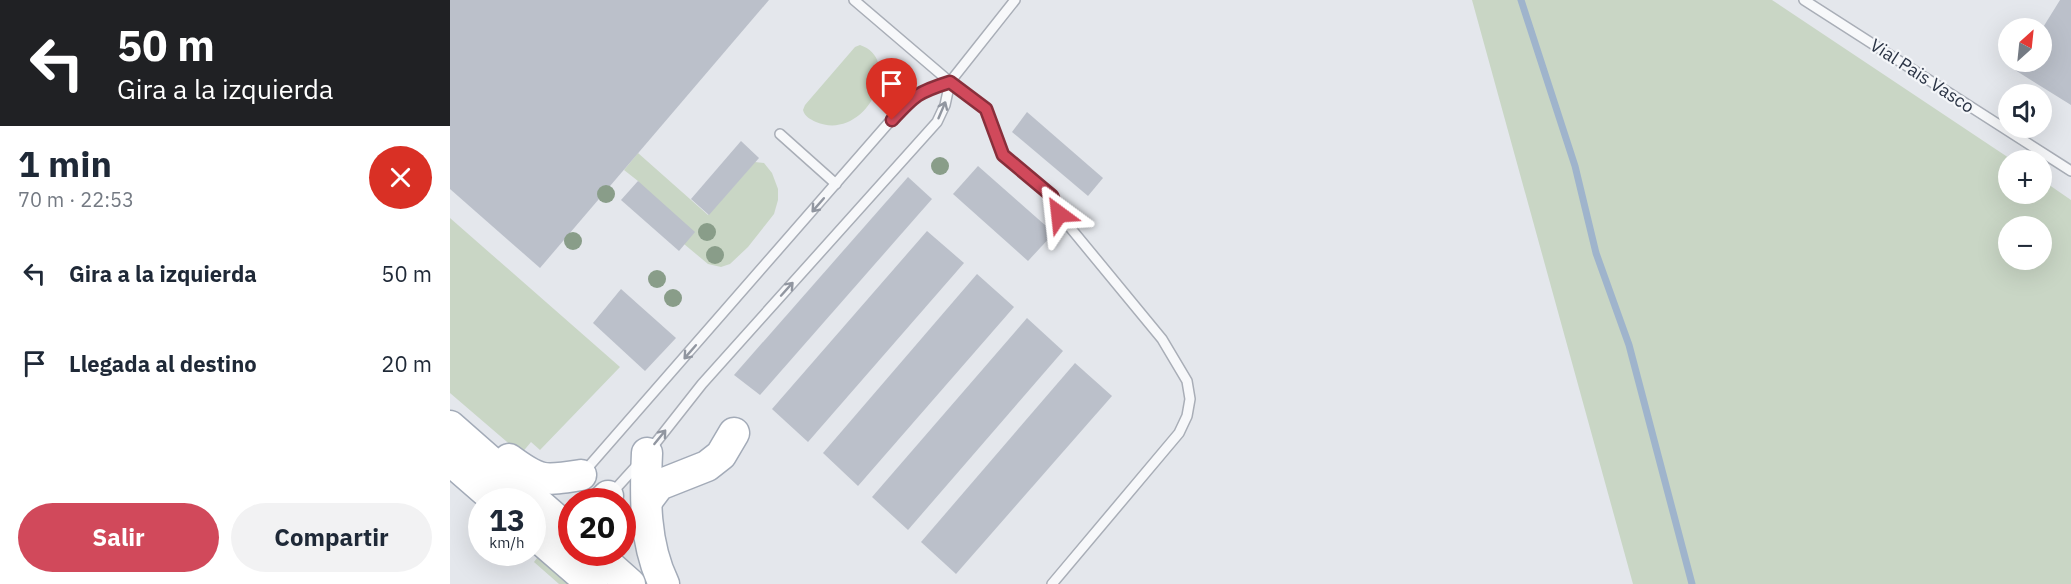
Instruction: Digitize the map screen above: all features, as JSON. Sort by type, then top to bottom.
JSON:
[{"type":"main road","points":[[450,409],[526,472],[541,479],[581,475]]},
{"type":"main road","points":[[450,426],[558,526]]},
{"type":"main road","points":[[647,501],[659,485],[707,466],[721,455],[734,434]]},
{"type":"main road","points":[[647,453],[647,529],[654,565],[664,584]]},
{"type":"main road","points":[[458,468],[481,488]]},
{"type":"main road","points":[[458,468],[496,488]]},
{"type":"main road","points":[[569,488],[581,475]]},
{"type":"main road","points":[[546,544],[592,584]]},
{"type":"main road","points":[[595,566],[611,584]]},
{"type":"main road","points":[[610,566],[630,584]]},
{"type":"lane","points":[[854,0],[950,82],[986,109],[1003,155],[1052,196],[1059,214],[1162,339],[1187,381],[1190,399],[1187,416],[1179,434],[1052,584]]},
{"type":"lane","points":[[616,488],[702,384],[937,122],[945,105],[950,82],[1015,0]]},
{"type":"lane","name":"Vial Pais Vasco","points":[[1804,0],[2071,171]]},
{"type":"lane","points":[[581,475],[914,96],[924,90],[950,82]]},
{"type":"lane","points":[[780,134],[836,184]]},
{"type":"green space","points":[[1472,0],[1772,0],[1998,151],[1998,204],[2052,204],[2052,187],[2071,200],[2071,584],[1633,584]]},
{"type":"green space","points":[[860,45],[873,53],[879,66],[879,81],[874,97],[864,111],[850,121],[834,125],[808,118],[803,110],[805,105],[855,47]]},
{"type":"green space","points":[[638,153],[708,215],[755,162],[764,163],[772,173],[778,189],[774,214],[748,247],[730,264],[721,267],[708,264],[684,244],[638,181],[624,170]]},
{"type":"green space","points":[[450,218],[620,367],[540,450],[531,442],[521,454],[450,393]]},
{"type":"green space","points":[[546,559],[574,584],[559,584],[539,566],[546,566]]},
{"type":"building","points":[[450,0],[769,0],[540,268],[450,189]]},
{"type":"building","points":[[2060,0],[2071,0],[2071,105],[2052,93],[2052,84],[2037,84],[2018,72],[2052,72],[2052,18],[2049,18]]},
{"type":"building","points":[[1027,112],[1103,178],[1088,196],[1012,132]]},
{"type":"building","points":[[741,141],[759,158],[709,215],[691,199]]},
{"type":"building","points":[[978,166],[1054,233],[1028,261],[953,194]]},
{"type":"building","points":[[908,177],[932,199],[760,395],[734,375]]},
{"type":"building","points":[[638,181],[695,232],[679,251],[621,200]]},
{"type":"building","points":[[927,231],[964,263],[808,442],[772,409]]},
{"type":"building","points":[[977,274],[1014,307],[858,486],[823,453]]},
{"type":"building","points":[[621,289],[676,338],[645,371],[593,323]]},
{"type":"building","points":[[1027,318],[1063,351],[908,530],[872,497]]},
{"type":"building","points":[[1075,363],[1112,396],[956,574],[921,542]]},
{"type":"waterway","points":[[1521,0],[1575,166],[1596,253],[1629,345],[1692,584]]},
{"type":"route","points":[[892,120],[914,96],[924,90],[950,82],[986,109],[1003,155],[1052,196],[1059,214]]}]
